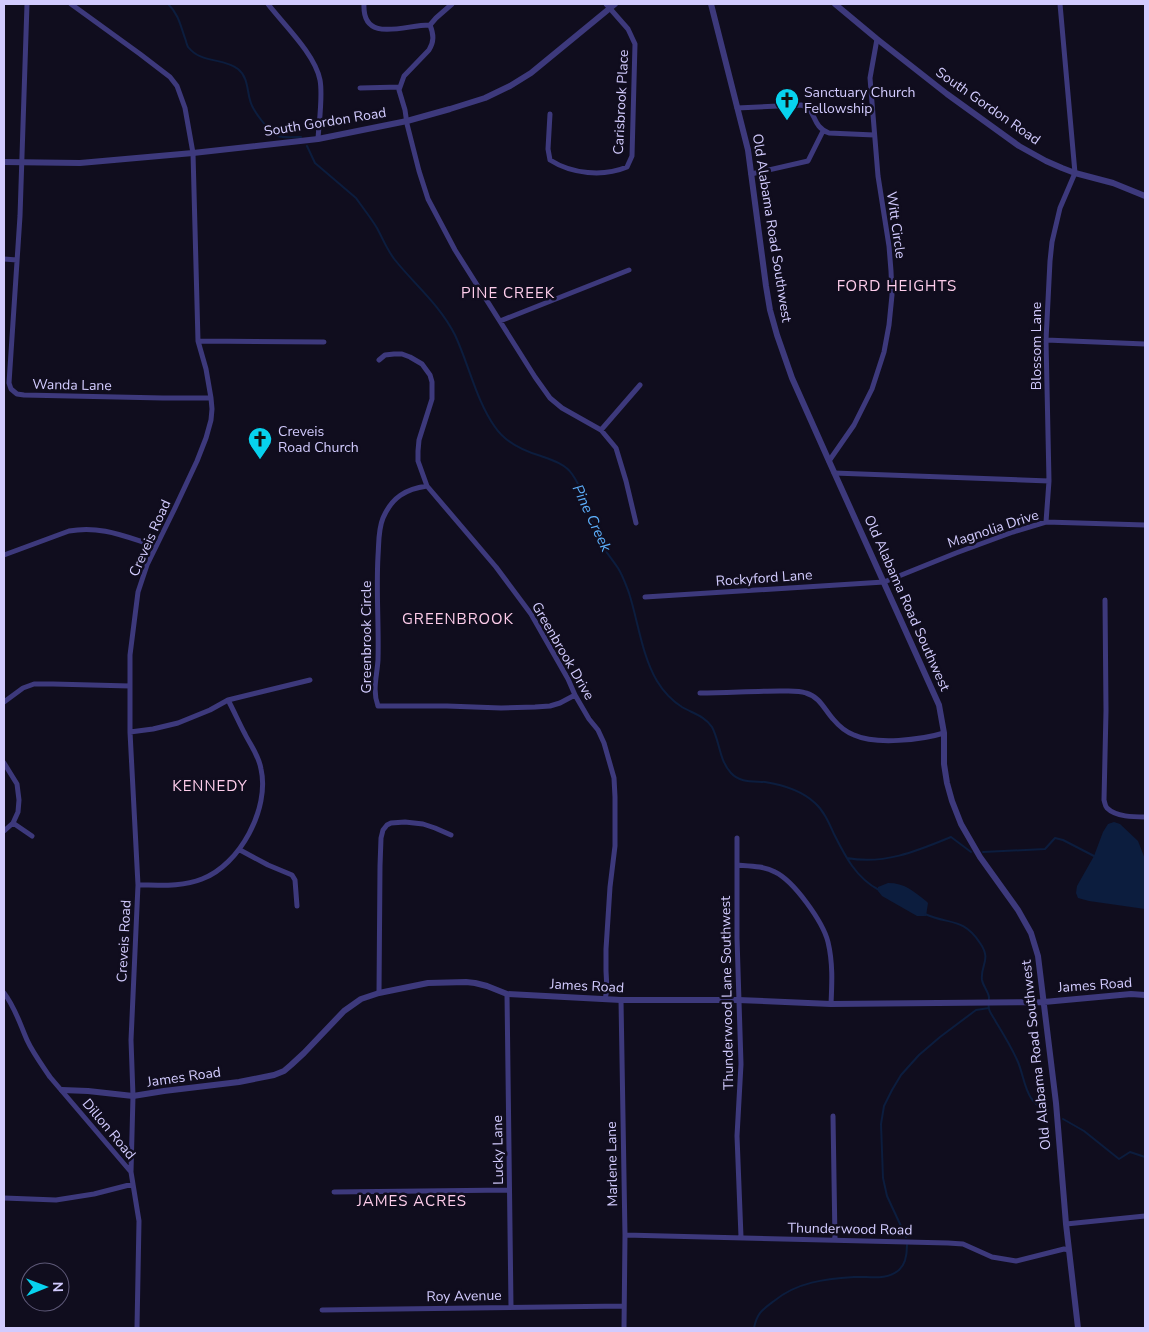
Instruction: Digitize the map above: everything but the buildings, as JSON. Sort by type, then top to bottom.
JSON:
[{"type":"street","name":"Wanda Lane","points":[[27,4],[20,216],[9,383],[11,390],[24,396],[211,398]]},
{"type":"street","name":"Creveis Road","points":[[71,4],[170,78],[177,86],[185,108],[193,153],[198,341],[206,370],[212,409],[206,438],[147,565],[138,592],[130,655],[130,732],[138,885],[131,1040],[133,1096],[131,1172]]},
{"type":"street","points":[[268,4],[315,64],[320,80],[321,95],[318,139]]},
{"type":"street","points":[[364,4],[366,18],[375,28],[392,30],[423,25],[430,26]]},
{"type":"street","points":[[430,26],[452,4]]},
{"type":"street","name":"South Gordon Road","points":[[4,162],[80,162],[193,153],[318,139],[407,121],[485,98],[510,86],[532,73],[608,6],[615,4]]},
{"type":"street","name":"Old Alabama Road Southwest","points":[[712,4],[748,150],[770,310],[777,335],[792,378],[939,705],[944,733],[944,764],[947,783],[961,824],[980,858],[1018,910],[1031,933],[1038,956],[1056,1103],[1066,1224],[1078,1328]]},
{"type":"street","name":"South Gordon Road","points":[[835,4],[947,94],[1019,146],[1046,161],[1075,173],[1113,183],[1145,196]]},
{"type":"street","points":[[1060,4],[1075,173]]},
{"type":"street","name":"Carisbrook Place","points":[[550,114],[548,149],[550,160],[560,166],[584,173],[618,171],[627,167],[632,156],[635,44],[628,29],[608,6]]},
{"type":"street","points":[[430,26],[434,38],[432,45],[406,72],[400,87],[400,94],[419,171],[428,198],[455,250],[550,398],[562,408],[601,430],[616,448],[636,523]]},
{"type":"street","name":"Witt Circle","points":[[829,462],[854,425],[872,389],[884,352],[890,325],[892,295],[890,254],[878,176],[870,78],[877,39]]},
{"type":"street","points":[[360,88],[400,87]]},
{"type":"street","points":[[737,108],[800,105],[811,110],[814,121],[829,133],[874,135]]},
{"type":"street","points":[[751,174],[808,161],[823,130]]},
{"type":"street","name":"Blossom Lane","points":[[1046,522],[1049,481],[1046,340],[1048,287],[1052,242],[1060,208],[1075,173]]},
{"type":"street","points":[[4,259],[17,260]]},
{"type":"street","points":[[500,321],[628,270]]},
{"type":"street","points":[[1046,340],[1145,344]]},
{"type":"street","points":[[198,341],[324,342]]},
{"type":"street","name":"Greenbrook Drive","points":[[379,360],[385,355],[402,354],[422,364],[430,375],[432,399],[418,451],[418,461],[427,486],[496,567],[531,614],[564,672],[574,695],[598,730],[607,751],[614,778],[615,846],[610,887],[606,949],[607,990],[605,999]]},
{"type":"street","points":[[601,430],[640,385]]},
{"type":"street","points":[[834,473],[1049,481]]},
{"type":"street","name":"Greenbrook Circle","points":[[427,486],[413,489],[398,496],[382,519],[379,531],[377,569],[378,660],[375,694],[378,706],[535,707],[556,704],[574,695]]},
{"type":"street","name":"Magnolia Drive","points":[[884,582],[956,553],[1046,522],[1145,525]]},
{"type":"street","points":[[4,555],[69,531],[80,529],[100,530],[156,546]]},
{"type":"street","name":"Rockyford Lane","points":[[645,597],[884,582]]},
{"type":"street","points":[[1104,600],[1106,712],[1104,800],[1107,808],[1122,815],[1145,817]]},
{"type":"street","points":[[130,732],[178,723],[210,710],[228,700],[310,680]]},
{"type":"street","points":[[4,702],[23,688],[34,684],[130,686]]},
{"type":"street","points":[[700,693],[805,692],[819,701],[832,719],[843,729],[864,739],[899,740],[924,738],[944,733]]},
{"type":"street","points":[[138,885],[170,885],[202,879],[228,864],[240,850],[252,827],[261,803],[264,782],[261,767],[252,746],[228,700]]},
{"type":"street","points":[[4,762],[16,784],[19,800],[18,812],[13,823],[4,831]]},
{"type":"street","points":[[379,993],[380,866],[383,830],[387,825],[405,822],[423,824],[451,835]]},
{"type":"street","points":[[13,823],[32,836]]},
{"type":"street","name":"Thunderwood Lane Southwest","points":[[737,838],[738,1000],[741,1064],[737,1136],[741,1237]]},
{"type":"street","points":[[240,850],[268,866],[292,875],[295,880],[297,906]]},
{"type":"street","points":[[737,866],[758,867],[780,874],[802,897],[819,921],[828,941],[833,972],[831,1004]]},
{"type":"street","name":"James Road","points":[[62,1090],[133,1096],[239,1082],[274,1075],[284,1071],[291,1065],[344,1011],[361,1000],[379,993],[428,983],[466,982],[487,986],[507,994],[620,1000],[738,1000],[831,1004],[1044,1002],[1145,994]]},
{"type":"street","name":"Dillon Road","points":[[4,994],[14,1009],[27,1041],[40,1063],[131,1172],[138,1220],[137,1328]]},
{"type":"street","name":"Lucky Lane","points":[[507,994],[511,1307]]},
{"type":"street","name":"Marlene Lane","points":[[620,1000],[625,1235],[624,1328]]},
{"type":"street","points":[[833,1116],[835,1240]]},
{"type":"street","points":[[4,1198],[56,1200],[94,1194],[133,1184]]},
{"type":"street","points":[[334,1192],[510,1190]]},
{"type":"street","points":[[1066,1224],[1145,1216]]},
{"type":"street","name":"Thunderwood Road","points":[[625,1235],[948,1242],[963,1244],[992,1257],[1016,1261],[1064,1249],[1069,1250]]},
{"type":"street","name":"Roy Avenue","points":[[322,1310],[624,1306]]},
{"type":"water","points":[[1114,822],[1120,824],[1138,841],[1145,859],[1145,909],[1089,901],[1078,898],[1076,893],[1077,886],[1094,856],[1103,832],[1108,824]]},
{"type":"water","points":[[888,883],[904,886],[926,901],[928,903],[926,916],[917,916],[882,896],[878,891],[878,887]]},
{"type":"waterway","name":"Pine Creek","points":[[168,4],[177,17],[187,45],[194,53],[226,63],[241,72],[251,104],[257,115],[270,130],[280,137],[301,137]]},
{"type":"waterway","name":"Pine Creek","points":[[307,146],[315,163],[356,198],[377,228],[392,256],[449,324],[460,346],[488,417],[499,432],[515,445],[558,463],[572,474],[581,490],[596,534],[624,580],[648,661],[662,688],[678,704],[709,723],[715,733],[724,762],[731,773],[747,781],[765,782],[798,791],[815,803],[826,817],[852,866],[864,879],[879,890]]},
{"type":"waterway","points":[[847,858],[861,860],[887,858],[913,852],[951,837],[971,852]]},
{"type":"waterway","points":[[983,852],[1045,849],[1055,838],[1063,840],[1094,856]]},
{"type":"waterway","points":[[925,914],[961,925],[968,929],[980,943],[985,954],[982,980],[988,993],[990,1011],[1016,1057],[1031,1098],[1038,1106],[1048,1112]]},
{"type":"waterway","points":[[906,1237],[887,1196],[883,1178],[881,1124],[884,1106],[901,1075],[919,1055],[976,1010],[989,1008]]},
{"type":"waterway","points":[[1063,1119],[1084,1131],[1119,1159],[1130,1152],[1145,1157]]},
{"type":"waterway","points":[[754,1328],[758,1315],[763,1310],[783,1295],[802,1286],[832,1279],[889,1276],[899,1270],[905,1262],[907,1245]]},
{"type":"place","name":"Sanctuary Church Fellowship","points":[[787,121]]},
{"type":"place","name":"Creveis Road Church","points":[[260,460]]},
{"type":"district","name":"FORD HEIGHTS","points":[[897,286]]},
{"type":"district","name":"PINE CREEK","points":[[508,293]]},
{"type":"district","name":"GREENBROOK","points":[[458,619]]},
{"type":"district","name":"KENNEDY","points":[[210,786]]},
{"type":"district","name":"JAMES ACRES","points":[[412,1201]]}]
